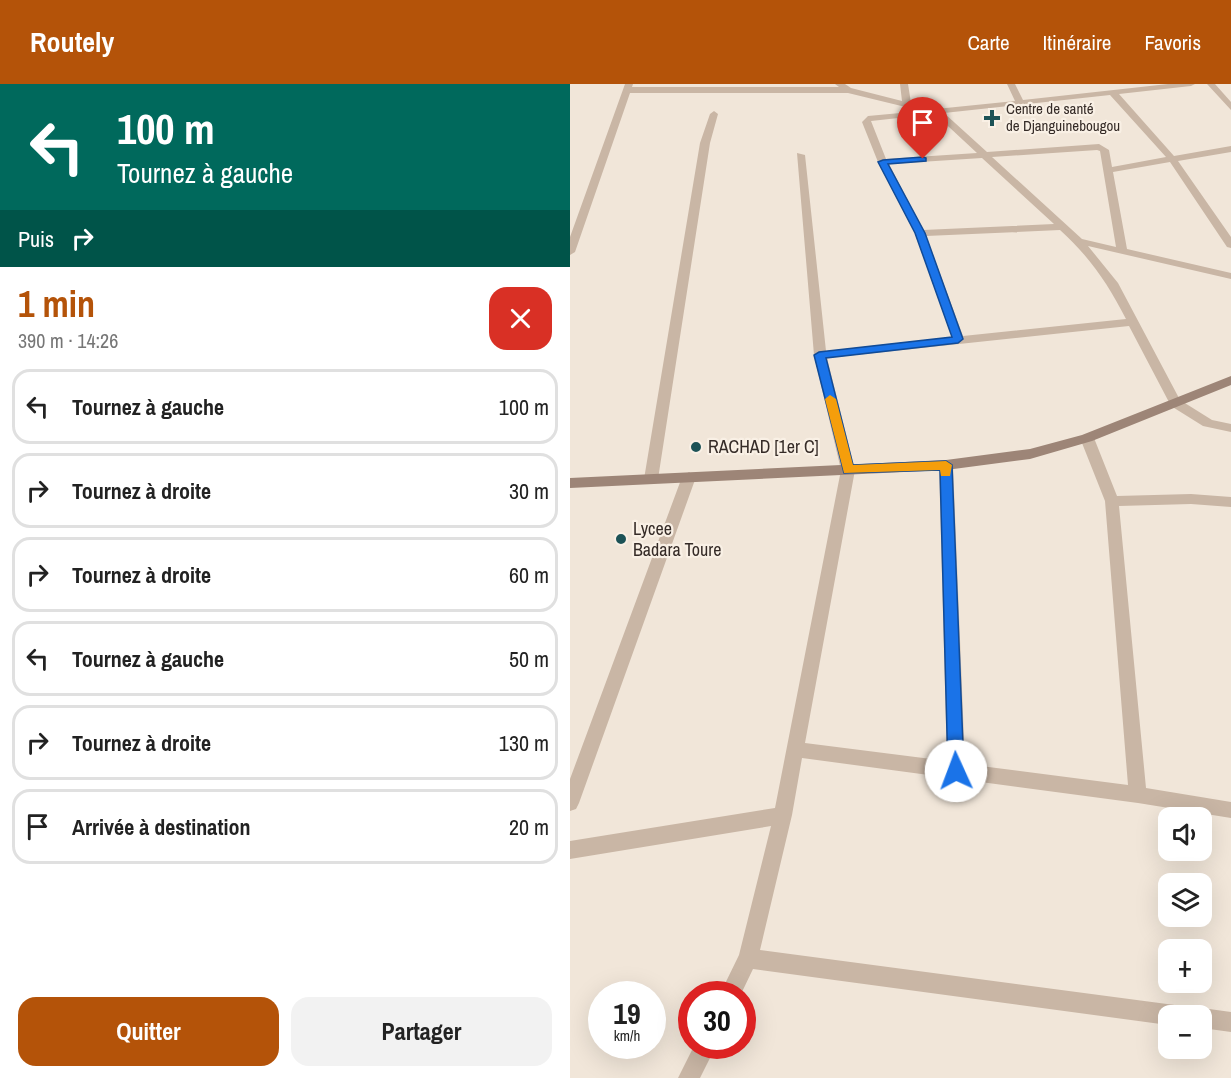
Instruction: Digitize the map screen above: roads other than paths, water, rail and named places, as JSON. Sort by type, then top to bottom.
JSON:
[{"type":"street","points":[[839,84],[848,90]]},
{"type":"street","points":[[904,84],[907,106]]},
{"type":"street","points":[[1011,84],[1020,103]]},
{"type":"street","points":[[958,339],[920,233],[883,162],[866,122],[868,119],[1191,84]]},
{"type":"street","points":[[1211,84],[1231,107]]},
{"type":"street","points":[[570,252],[628,87],[848,90],[938,112],[982,155],[1078,241],[1113,284],[1175,403],[1208,423],[1231,428]]},
{"type":"street","points":[[1113,93],[1173,160],[1231,245]]},
{"type":"street","points":[[651,479],[705,143],[714,114]]},
{"type":"street","points":[[883,162],[1099,147],[1104,150],[1122,251]]},
{"type":"street","points":[[1108,170],[1231,149]]},
{"type":"street","points":[[736,981],[748,958],[783,815],[848,470],[819,355],[800,155]]},
{"type":"street","points":[[920,233],[1065,228]]},
{"type":"street","points":[[1078,241],[1231,276]]},
{"type":"street","points":[[819,355],[1132,322]]},
{"type":"street","points":[[570,483],[946,465],[1030,454],[1087,438],[1231,380]]},
{"type":"street","points":[[1087,438],[1112,501],[1138,795]]},
{"type":"street","points":[[946,465],[956,771]]},
{"type":"street","points":[[570,803],[689,477]]},
{"type":"street","points":[[1112,501],[1191,499],[1231,502]]},
{"type":"street","points":[[795,749],[1138,795],[1231,810]]},
{"type":"street","points":[[570,850],[783,815]]},
{"type":"street","points":[[748,958],[1158,1013]]},
{"type":"street","points":[[1212,1019],[1231,1022]]},
{"type":"street","points":[[689,1078],[698,1059]]},
{"type":"place","name":"Centre de santé de Djanguinebougou","points":[[992,118]]},
{"type":"place","name":"RACHAD [1er C]","points":[[696,447]]},
{"type":"place","name":"Lycee Badara Toure","points":[[621,539]]}]
